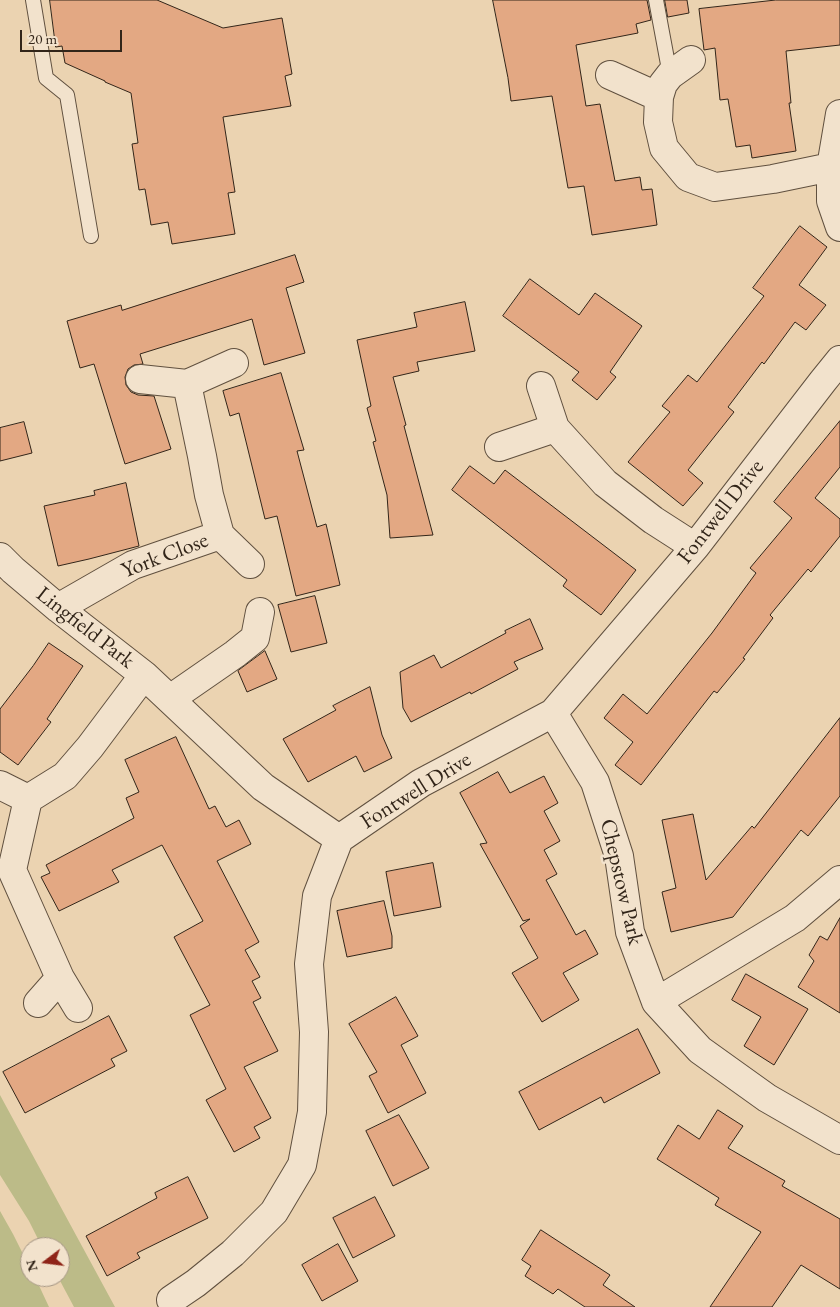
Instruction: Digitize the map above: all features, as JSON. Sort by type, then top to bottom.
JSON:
[{"type":"street","points":[[610,74],[674,77],[658,122],[664,148],[688,177],[715,187],[773,179],[831,167]]},
{"type":"street","points":[[840,114],[831,167],[831,201],[840,227]]},
{"type":"street","name":"Fontwell Drive","points":[[171,1300],[196,1283],[233,1253],[274,1212],[302,1165],[312,1112],[314,1032],[309,964],[311,944],[317,896],[339,839],[421,783],[553,713],[695,547],[840,360]]},
{"type":"street","points":[[140,379],[186,384],[234,363]]},
{"type":"street","name":"York Close","points":[[186,384],[209,495],[220,535],[250,564]]},
{"type":"street","points":[[541,386],[555,428],[605,483],[653,520],[695,547]]},
{"type":"street","points":[[499,447],[555,428]]},
{"type":"street","name":"York Close","points":[[58,608],[133,565],[220,535]]},
{"type":"street","name":"Lingfield Park","points":[[0,557],[12,570],[58,608],[144,675],[263,787],[339,839]]},
{"type":"street","points":[[170,699],[255,638],[260,612]]},
{"type":"street","points":[[78,1008],[60,978],[12,870],[28,799],[65,776],[90,747],[144,675]]},
{"type":"street","name":"Chepstow Park","points":[[553,713],[595,782],[620,856],[630,932],[656,1002],[700,1050],[767,1098],[840,1140]]},
{"type":"street","points":[[0,785],[28,799]]},
{"type":"street","points":[[656,1002],[795,918],[840,880]]},
{"type":"street","points":[[38,1003],[60,978]]},
{"type":"lane","points":[[33,0],[46,78],[67,95],[91,236]]},
{"type":"lane","points":[[656,0],[674,77]]},
{"type":"shaded area","points":[[0,1095],[115,1307],[74,1307],[63,1287],[70,1287],[70,1237],[37,1237],[0,1175]]},
{"type":"shaded area","points":[[0,1211],[20,1248],[20,1287],[40,1287],[49,1307],[0,1307]]},
{"type":"building","points":[[50,0],[157,0],[223,28],[282,18],[292,74],[285,76],[291,106],[223,117],[235,192],[228,193],[235,234],[172,244],[168,222],[151,225],[145,189],[139,190],[132,144],[138,143],[131,93],[65,63],[62,46],[56,47]]},
{"type":"building","points":[[493,0],[647,0],[651,20],[636,24],[638,33],[576,45],[586,106],[600,104],[615,181],[640,177],[642,190],[652,189],[657,225],[592,235],[584,186],[568,188],[552,96],[511,101]]},
{"type":"building","points":[[665,0],[687,0],[689,13],[668,17]]},
{"type":"building","points":[[776,0],[840,0],[840,45],[786,51],[791,103],[789,103],[796,151],[752,158],[750,145],[736,147],[728,99],[720,100],[715,48],[704,50],[699,9]]},
{"type":"building","points":[[800,226],[827,247],[799,285],[826,305],[806,330],[795,322],[764,364],[762,362],[728,407],[734,412],[688,470],[703,483],[683,506],[628,462],[670,412],[662,406],[688,375],[697,382],[764,296],[753,288]]},
{"type":"building","points":[[295,255],[304,282],[286,288],[305,353],[264,365],[252,319],[140,354],[143,364],[134,365],[128,369],[125,377],[126,385],[131,392],[138,395],[154,396],[171,449],[125,464],[94,364],[80,368],[67,321],[121,305],[122,310]]},
{"type":"building","points":[[530,279],[579,315],[595,293],[642,326],[610,372],[616,377],[597,400],[572,380],[579,372],[503,316]]},
{"type":"building","points":[[465,302],[475,351],[417,362],[419,371],[393,377],[433,535],[390,538],[387,495],[373,442],[376,441],[367,408],[371,406],[357,340],[417,327],[414,313]]},
{"type":"building","points":[[281,373],[304,450],[297,451],[317,527],[326,524],[340,585],[296,596],[277,516],[265,519],[239,413],[230,416],[223,391]]},
{"type":"building","points":[[840,421],[840,467],[815,498],[840,519],[840,536],[811,572],[808,569],[770,615],[773,618],[743,658],[745,659],[717,693],[714,691],[641,785],[615,765],[633,742],[604,718],[623,694],[647,714],[712,633],[756,573],[750,568],[792,518],[774,502]]},
{"type":"building","points":[[24,422],[32,453],[0,461],[0,428]]},
{"type":"building","points":[[470,466],[494,484],[505,470],[636,570],[601,615],[563,586],[567,580],[452,490]]},
{"type":"building","points":[[126,483],[139,546],[58,566],[44,506],[95,495],[94,491]]},
{"type":"building","points":[[315,596],[327,643],[291,652],[278,605]]},
{"type":"building","points":[[530,619],[543,649],[514,662],[518,669],[471,694],[470,692],[411,722],[403,708],[400,672],[434,655],[441,668],[506,633],[505,631]]},
{"type":"building","points":[[49,643],[83,666],[47,719],[51,722],[18,765],[0,752],[0,709]]},
{"type":"building","points":[[265,651],[277,679],[247,692],[238,671]]},
{"type":"building","points":[[370,687],[382,735],[392,758],[364,772],[356,756],[308,782],[283,739],[336,710],[333,706]]},
{"type":"building","points":[[840,718],[840,796],[808,836],[801,830],[733,917],[671,932],[662,892],[676,888],[662,820],[693,814],[706,880],[752,826],[754,828]]},
{"type":"building","points":[[176,737],[209,809],[215,806],[226,827],[239,820],[251,844],[217,861],[259,942],[245,950],[260,977],[252,981],[261,998],[253,1002],[278,1051],[244,1067],[271,1118],[254,1127],[260,1138],[234,1152],[206,1100],[226,1089],[190,1015],[210,1005],[174,937],[203,921],[162,845],[112,870],[119,882],[59,911],[41,877],[50,873],[46,865],[134,818],[126,798],[139,792],[125,760]]},
{"type":"building","points":[[498,772],[510,793],[544,776],[558,803],[544,811],[560,841],[544,850],[557,874],[546,880],[576,935],[585,930],[598,954],[563,973],[579,1000],[542,1022],[512,973],[538,958],[520,926],[530,919],[523,921],[480,844],[487,843],[460,793]]},
{"type":"building","points":[[433,863],[441,907],[394,916],[386,872]]},
{"type":"building","points":[[384,901],[392,936],[392,948],[347,957],[337,911]]},
{"type":"building","points":[[840,918],[840,1013],[798,987],[814,961],[809,955],[820,936],[827,940]]},
{"type":"building","points":[[746,974],[808,1009],[774,1065],[744,1046],[761,1017],[732,1000]]},
{"type":"building","points":[[396,997],[418,1036],[401,1045],[426,1093],[388,1113],[369,1076],[377,1072],[349,1024]]},
{"type":"building","points":[[109,1016],[127,1051],[111,1059],[115,1066],[25,1113],[3,1072]]},
{"type":"building","points":[[638,1029],[660,1073],[604,1103],[601,1097],[539,1130],[519,1092]]},
{"type":"building","points":[[718,1110],[743,1126],[728,1148],[785,1181],[782,1186],[840,1219],[840,1289],[801,1265],[772,1307],[710,1307],[761,1232],[715,1205],[719,1198],[657,1159],[678,1125],[699,1139]]},
{"type":"building","points":[[399,1115],[429,1168],[393,1186],[366,1131]]},
{"type":"building","points":[[188,1177],[208,1218],[137,1253],[140,1258],[107,1276],[86,1236],[157,1198],[155,1193]]},
{"type":"building","points":[[375,1197],[395,1236],[353,1258],[333,1218]]},
{"type":"building","points":[[541,1230],[610,1275],[603,1285],[635,1307],[585,1307],[558,1289],[553,1294],[525,1276],[531,1266],[522,1260]]},
{"type":"building","points":[[338,1244],[358,1281],[322,1301],[302,1265]]}]
